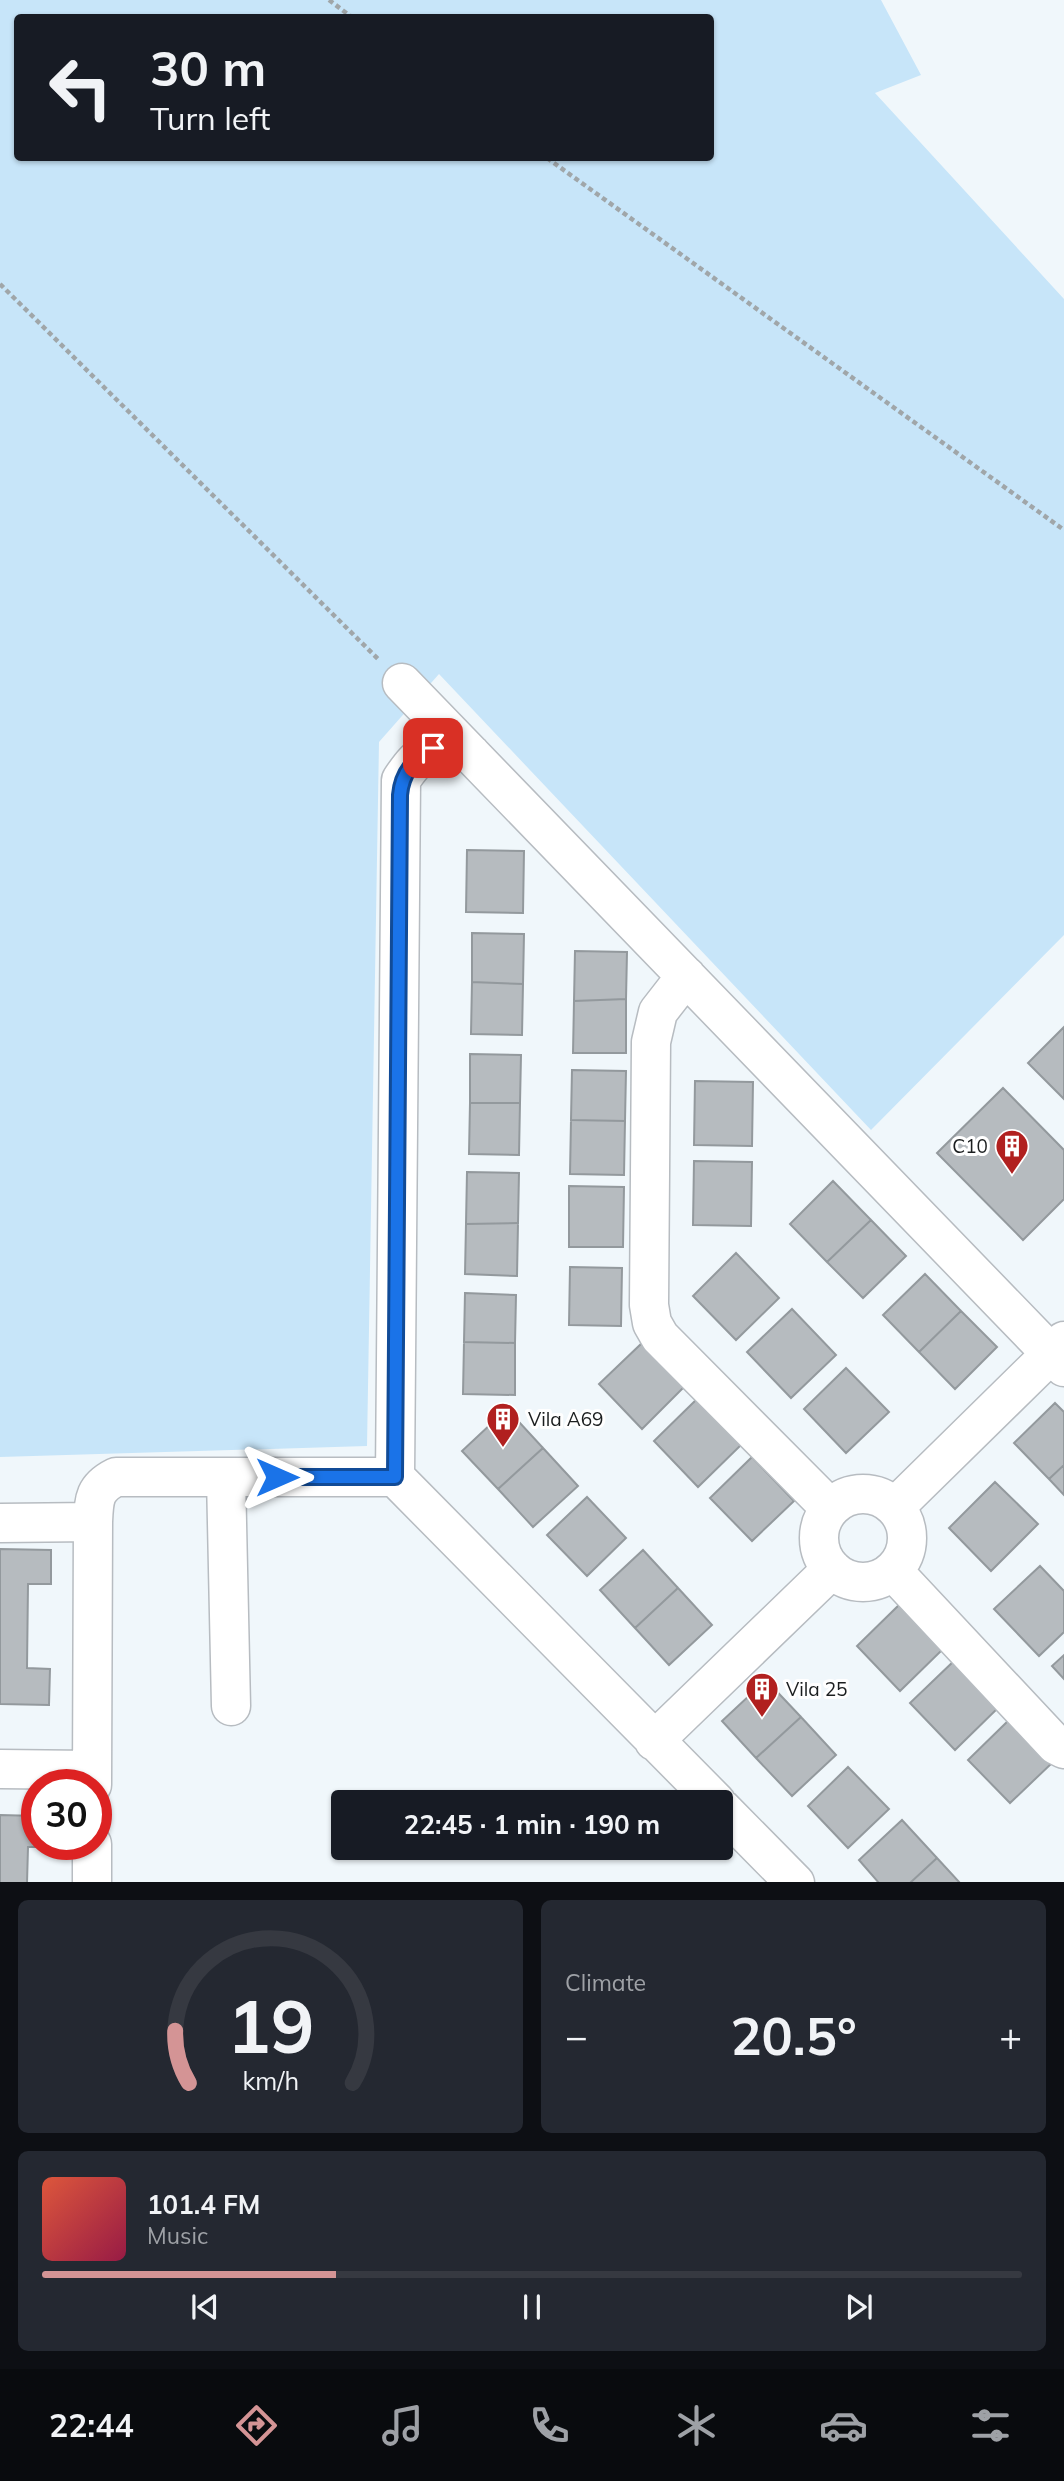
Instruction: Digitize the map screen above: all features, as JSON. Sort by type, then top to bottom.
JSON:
[{"type":"street","points":[[402,683],[686,976],[1060,1354],[895,1507]]},
{"type":"street","points":[[471,754],[457,748],[433,748],[415,760],[401,780],[395,1477],[704,1790]]},
{"type":"street","points":[[686,976],[658,1012],[651,1042],[649,1305],[652,1323],[660,1337],[830,1508]]},
{"type":"street","points":[[92,1769],[93,1522],[94,1496],[102,1484],[116,1477],[395,1477]]},
{"type":"street","points":[[226,1477],[230,1706]]},
{"type":"street","points":[[855,1494],[869,1494],[895,1507],[903,1518],[907,1547],[893,1572],[868,1582],[842,1577],[832,1569],[824,1559],[819,1532],[830,1508],[855,1494]]},
{"type":"street","points":[[0,1523],[93,1522]]},
{"type":"street","points":[[654,1741],[832,1569]]},
{"type":"street","points":[[893,1572],[1056,1745],[1064,1749]]},
{"type":"street","points":[[0,1769],[21,1771]]},
{"type":"street","points":[[733,1820],[795,1882]]},
{"type":"street","points":[[92,1860],[92,1882]]},
{"type":"path","points":[[329,0],[348,14]]},
{"type":"path","points":[[551,161],[1064,530]]},
{"type":"path","points":[[0,285],[402,683]]},
{"type":"shaded area","points":[[0,0],[881,0],[921,75],[875,93],[1064,299],[1064,935],[871,1130],[439,674],[379,742],[367,1446],[0,1457]]},
{"type":"building","points":[[467,850],[524,851],[523,913],[466,912]]},
{"type":"building","points":[[472,933],[524,934],[523,984],[472,982]]},
{"type":"building","points":[[575,951],[627,952],[626,999],[574,1001]]},
{"type":"building","points":[[472,982],[523,984],[522,1035],[471,1034]]},
{"type":"building","points":[[626,999],[626,1053],[573,1053],[574,1001]]},
{"type":"building","points":[[1064,1027],[1064,1099],[1028,1063]]},
{"type":"building","points":[[470,1054],[521,1055],[520,1103],[470,1103]]},
{"type":"building","points":[[572,1070],[626,1071],[625,1121],[571,1120]]},
{"type":"building","points":[[695,1081],[753,1082],[752,1146],[694,1145]]},
{"type":"building","name":"C10","points":[[1003,1088],[1064,1150],[1064,1199],[1023,1240],[937,1153]]},
{"type":"building","points":[[470,1103],[520,1103],[519,1155],[469,1154]]},
{"type":"building","points":[[571,1120],[625,1121],[624,1175],[570,1174]]},
{"type":"building","points":[[694,1161],[752,1162],[751,1226],[693,1225]]},
{"type":"building","points":[[467,1172],[519,1173],[518,1223],[466,1224]]},
{"type":"building","points":[[833,1181],[871,1220],[827,1262],[790,1224]]},
{"type":"building","points":[[569,1186],[624,1187],[623,1247],[569,1247]]},
{"type":"building","points":[[871,1220],[906,1256],[863,1298],[827,1262]]},
{"type":"building","points":[[518,1223],[517,1276],[465,1274],[466,1224]]},
{"type":"building","points":[[736,1253],[779,1298],[736,1340],[693,1296]]},
{"type":"building","points":[[570,1267],[622,1268],[621,1326],[569,1325]]},
{"type":"building","points":[[925,1274],[961,1311],[919,1352],[883,1315]]},
{"type":"building","points":[[465,1293],[516,1295],[515,1343],[464,1342]]},
{"type":"building","points":[[792,1309],[836,1355],[791,1398],[747,1352]]},
{"type":"building","points":[[961,1311],[997,1347],[955,1389],[919,1352]]},
{"type":"building","points":[[464,1342],[515,1343],[515,1395],[463,1394]]},
{"type":"building","points":[[642,1343],[684,1387],[642,1429],[599,1384]]},
{"type":"building","points":[[846,1368],[889,1412],[846,1453],[804,1409]]},
{"type":"building","points":[[698,1398],[742,1444],[698,1487],[654,1441]]},
{"type":"building","points":[[1055,1403],[1064,1412],[1064,1465],[1049,1479],[1014,1443]]},
{"type":"building","name":"Vila A69","points":[[507,1409],[543,1448],[498,1489],[462,1451]]},
{"type":"building","points":[[543,1448],[578,1486],[533,1527],[498,1489]]},
{"type":"building","points":[[752,1457],[794,1501],[752,1541],[710,1498]]},
{"type":"building","points":[[1064,1465],[1064,1495],[1049,1479]]},
{"type":"building","points":[[995,1482],[1038,1524],[991,1571],[949,1528]]},
{"type":"building","points":[[587,1497],[626,1538],[587,1576],[547,1535]]},
{"type":"building","points":[[0,1549],[51,1550],[51,1584],[28,1584],[27,1668],[50,1669],[49,1705],[0,1704]]},
{"type":"building","points":[[643,1550],[678,1588],[635,1628],[600,1590]]},
{"type":"building","points":[[1040,1566],[1064,1591],[1064,1632],[1039,1656],[994,1609]]},
{"type":"building","points":[[678,1588],[712,1625],[669,1665],[635,1628]]},
{"type":"building","points":[[900,1604],[943,1649],[900,1691],[857,1646]]},
{"type":"building","points":[[1064,1655],[1064,1679],[1052,1666]]},
{"type":"building","points":[[956,1659],[1001,1705],[955,1750],[910,1703]]},
{"type":"building","name":"Vila 25","points":[[766,1680],[801,1717],[756,1758],[722,1721]]},
{"type":"building","points":[[801,1717],[836,1755],[792,1796],[756,1758]]},
{"type":"building","points":[[1010,1719],[1052,1763],[1010,1803],[968,1760]]},
{"type":"building","points":[[848,1767],[889,1809],[848,1848],[808,1806]]},
{"type":"building","points":[[0,1815],[21,1816],[21,1860],[28,1860],[27,1882],[0,1882]]},
{"type":"building","points":[[902,1820],[937,1858],[911,1882],[878,1882],[859,1860]]},
{"type":"building","points":[[937,1858],[959,1882],[911,1882]]},
{"type":"place","name":"C10","points":[[1012,1176]]},
{"type":"place","name":"Vila A69","points":[[503,1449]]},
{"type":"place","name":"Vila 25","points":[[762,1719]]},
{"type":"route","points":[[277,1477],[395,1477],[400,795],[401,780],[415,760],[433,748]]}]
